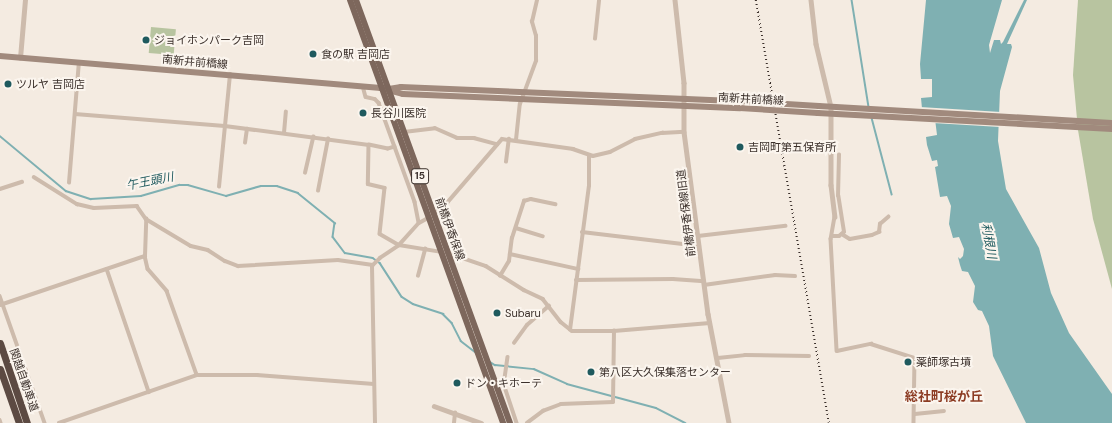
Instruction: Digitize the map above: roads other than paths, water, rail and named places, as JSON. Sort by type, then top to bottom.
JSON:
[{"type":"highway","name":"関越自動車道","points":[[0,343],[27,423]]},
{"type":"highway","name":"関越自動車道","points":[[0,369],[19,423]]},
{"type":"main road","name":"前橋伊香保線","points":[[350,0],[440,252],[483,365],[501,422]]},
{"type":"main road","name":"前橋伊香保線","points":[[356,0],[510,423]]},
{"type":"main road","name":"南新井前橋線","points":[[0,56],[363,86],[389,89],[403,94],[684,98],[1112,124]]},
{"type":"main road","name":"南新井前橋線","points":[[523,95],[831,114],[1112,129]]},
{"type":"street","points":[[20,58],[25,0]]},
{"type":"street","points":[[516,140],[523,95],[536,61],[536,36],[532,22],[538,0]]},
{"type":"street","points":[[595,38],[599,0]]},
{"type":"street","name":"前橋伊香保線旧道","points":[[675,0],[684,98],[684,132],[710,323],[718,358],[729,423]]},
{"type":"street","points":[[811,0],[816,44],[831,106],[831,185],[835,217],[832,236],[837,351],[871,344],[914,357],[914,423]]},
{"type":"street","points":[[69,183],[79,62]]},
{"type":"street","points":[[219,187],[230,75]]},
{"type":"street","points":[[363,86],[366,97],[375,99],[379,103],[415,202],[419,223]]},
{"type":"street","points":[[284,133],[286,112]]},
{"type":"street","points":[[75,114],[225,126],[328,139],[388,149],[395,147]]},
{"type":"street","points":[[404,132],[435,128],[457,138],[474,138],[497,144]]},
{"type":"street","points":[[245,143],[247,129]]},
{"type":"street","points":[[434,214],[448,203],[502,139],[573,149],[590,156],[605,154],[635,140],[648,136],[684,132]]},
{"type":"street","points":[[305,173],[313,137]]},
{"type":"street","points":[[318,191],[328,139]]},
{"type":"street","points":[[506,162],[509,139]]},
{"type":"street","points":[[369,145],[368,184],[385,188],[380,234],[399,245],[449,254],[486,266],[500,276],[543,299],[570,330],[614,331],[710,323]]},
{"type":"street","points":[[839,155],[838,196],[844,226],[842,234]]},
{"type":"street","points":[[570,330],[589,186],[590,156]]},
{"type":"street","points":[[34,177],[64,197],[86,207],[137,206],[146,219],[191,246],[208,250],[225,261],[238,266],[285,261],[309,263],[338,260],[373,264],[399,245],[419,223],[428,218]]},
{"type":"street","points":[[0,190],[22,182]]},
{"type":"street","points":[[500,276],[510,254],[525,200],[555,204]]},
{"type":"street","points":[[832,236],[842,234],[850,239],[872,235],[880,231],[880,224],[888,217]]},
{"type":"street","points":[[146,219],[145,256],[148,269],[167,292],[197,375]]},
{"type":"street","points":[[698,236],[785,226]]},
{"type":"street","points":[[516,228],[543,236]]},
{"type":"street","points":[[582,232],[699,246]]},
{"type":"street","points":[[418,276],[425,249]]},
{"type":"street","points":[[510,254],[578,269]]},
{"type":"street","points":[[1,305],[145,256]]},
{"type":"street","points":[[373,264],[375,423]]},
{"type":"street","points":[[107,269],[149,392]]},
{"type":"street","points":[[576,280],[668,279],[704,283],[775,275],[795,276]]},
{"type":"street","points":[[0,296],[1,305],[45,423]]},
{"type":"street","points":[[514,343],[526,325],[549,306]]},
{"type":"street","points":[[526,423],[543,411],[561,404],[605,404],[613,400],[614,331]]},
{"type":"street","points":[[718,358],[745,355],[809,356]]},
{"type":"street","points":[[508,357],[504,384],[517,423]]},
{"type":"street","points":[[59,423],[197,375],[257,375],[374,384]]},
{"type":"street","points":[[434,406],[481,423]]},
{"type":"street","points":[[915,414],[944,411]]},
{"type":"street","points":[[454,423],[455,413]]},
{"type":"water","name":"利根川","points":[[926,0],[1002,0],[989,45],[990,53],[994,40],[1000,40],[1001,44],[1003,42],[1024,0],[1027,0],[1007,44],[1011,44],[1012,47],[1000,91],[998,141],[1006,189],[1039,248],[1051,293],[1069,333],[1112,394],[1112,423],[1026,423],[993,356],[989,326],[982,311],[978,310],[973,302],[975,286],[968,272],[962,271],[958,257],[960,259],[963,256],[964,249],[959,237],[953,238],[949,224],[951,206],[947,196],[940,197],[935,167],[938,166],[937,160],[932,161],[927,145],[926,137],[937,135],[935,119],[923,119],[921,98],[932,97],[932,79],[921,79],[920,64]]},
{"type":"waterway","points":[[852,0],[869,107]]},
{"type":"waterway","points":[[872,118],[892,194]]},
{"type":"waterway","name":"午王頭川","points":[[0,136],[66,191],[91,199],[141,196],[179,185],[188,185],[226,196],[261,186],[277,186],[298,193],[335,223],[333,237],[345,253],[373,258],[380,263],[402,297],[413,304],[443,314],[452,323],[461,341],[475,352]]},
{"type":"waterway","name":"午王頭川","points":[[490,362],[495,365],[534,369],[567,384],[656,408],[685,423]]},
{"type":"railway","points":[[756,0],[829,423]]},
{"type":"place","name":"ジョイホンパーク吉岡","points":[[146,40]]},
{"type":"place","name":"食の駅 吉岡店","points":[[313,54]]},
{"type":"place","name":"ツルヤ 吉岡店","points":[[8,84]]},
{"type":"place","name":"長谷川医院","points":[[363,113]]},
{"type":"place","name":"吉岡町第五保育所","points":[[740,147]]},
{"type":"place","name":"Subaru","points":[[497,313]]},
{"type":"place","name":"薬師塚古墳","points":[[908,362]]},
{"type":"place","name":"第八区大久保集落センター","points":[[591,372]]},
{"type":"place","name":"ドン・キホーテ","points":[[457,383]]},
{"type":"district","name":"総社町桜が丘","points":[[944,397]]}]
